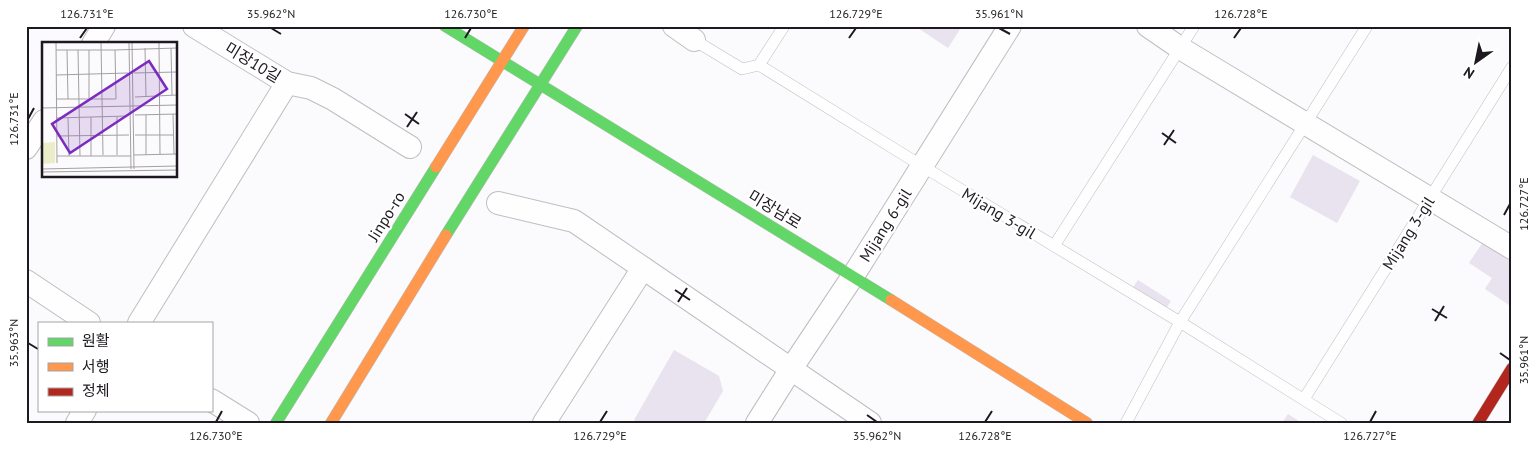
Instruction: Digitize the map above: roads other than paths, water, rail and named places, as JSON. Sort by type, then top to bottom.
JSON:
[{"type":"street","points":[[94,42],[104,26]]},
{"type":"street","name":"미장10길","points":[[194,26],[287,83],[311,88],[333,99],[410,147]]},
{"type":"street","name":"미장남로","points":[[444,26],[853,276],[1087,423]]},
{"type":"street","name":"Jinpo-ro","points":[[276,423],[524,26]]},
{"type":"street","points":[[331,423],[577,26]]},
{"type":"street","points":[[674,26],[694,40]]},
{"type":"street","name":"Mijang 6-gil","points":[[756,423],[853,276],[1010,26]]},
{"type":"street","points":[[1148,26],[1180,48],[1512,248]]},
{"type":"street","points":[[140,322],[287,83]]},
{"type":"street","points":[[26,148],[42,124]]},
{"type":"street","points":[[498,203],[574,221],[870,423]]},
{"type":"street","points":[[544,423],[643,268]]},
{"type":"street","points":[[26,281],[88,322]]},
{"type":"street","points":[[1478,423],[1512,368]]},
{"type":"street","points":[[212,401],[248,423]]},
{"type":"street","points":[[77,423],[84,412]]},
{"type":"lane","points":[[694,40],[742,69],[759,65],[784,26]]},
{"type":"lane","points":[[1054,246],[1194,26]]},
{"type":"lane","points":[[1126,423],[1180,322],[1367,26]]},
{"type":"lane","name":"Mijang 3-gil","points":[[759,65],[1180,322],[1340,423]]},
{"type":"lane","name":"Mijang 3-gil","points":[[1304,399],[1512,68]]}]
